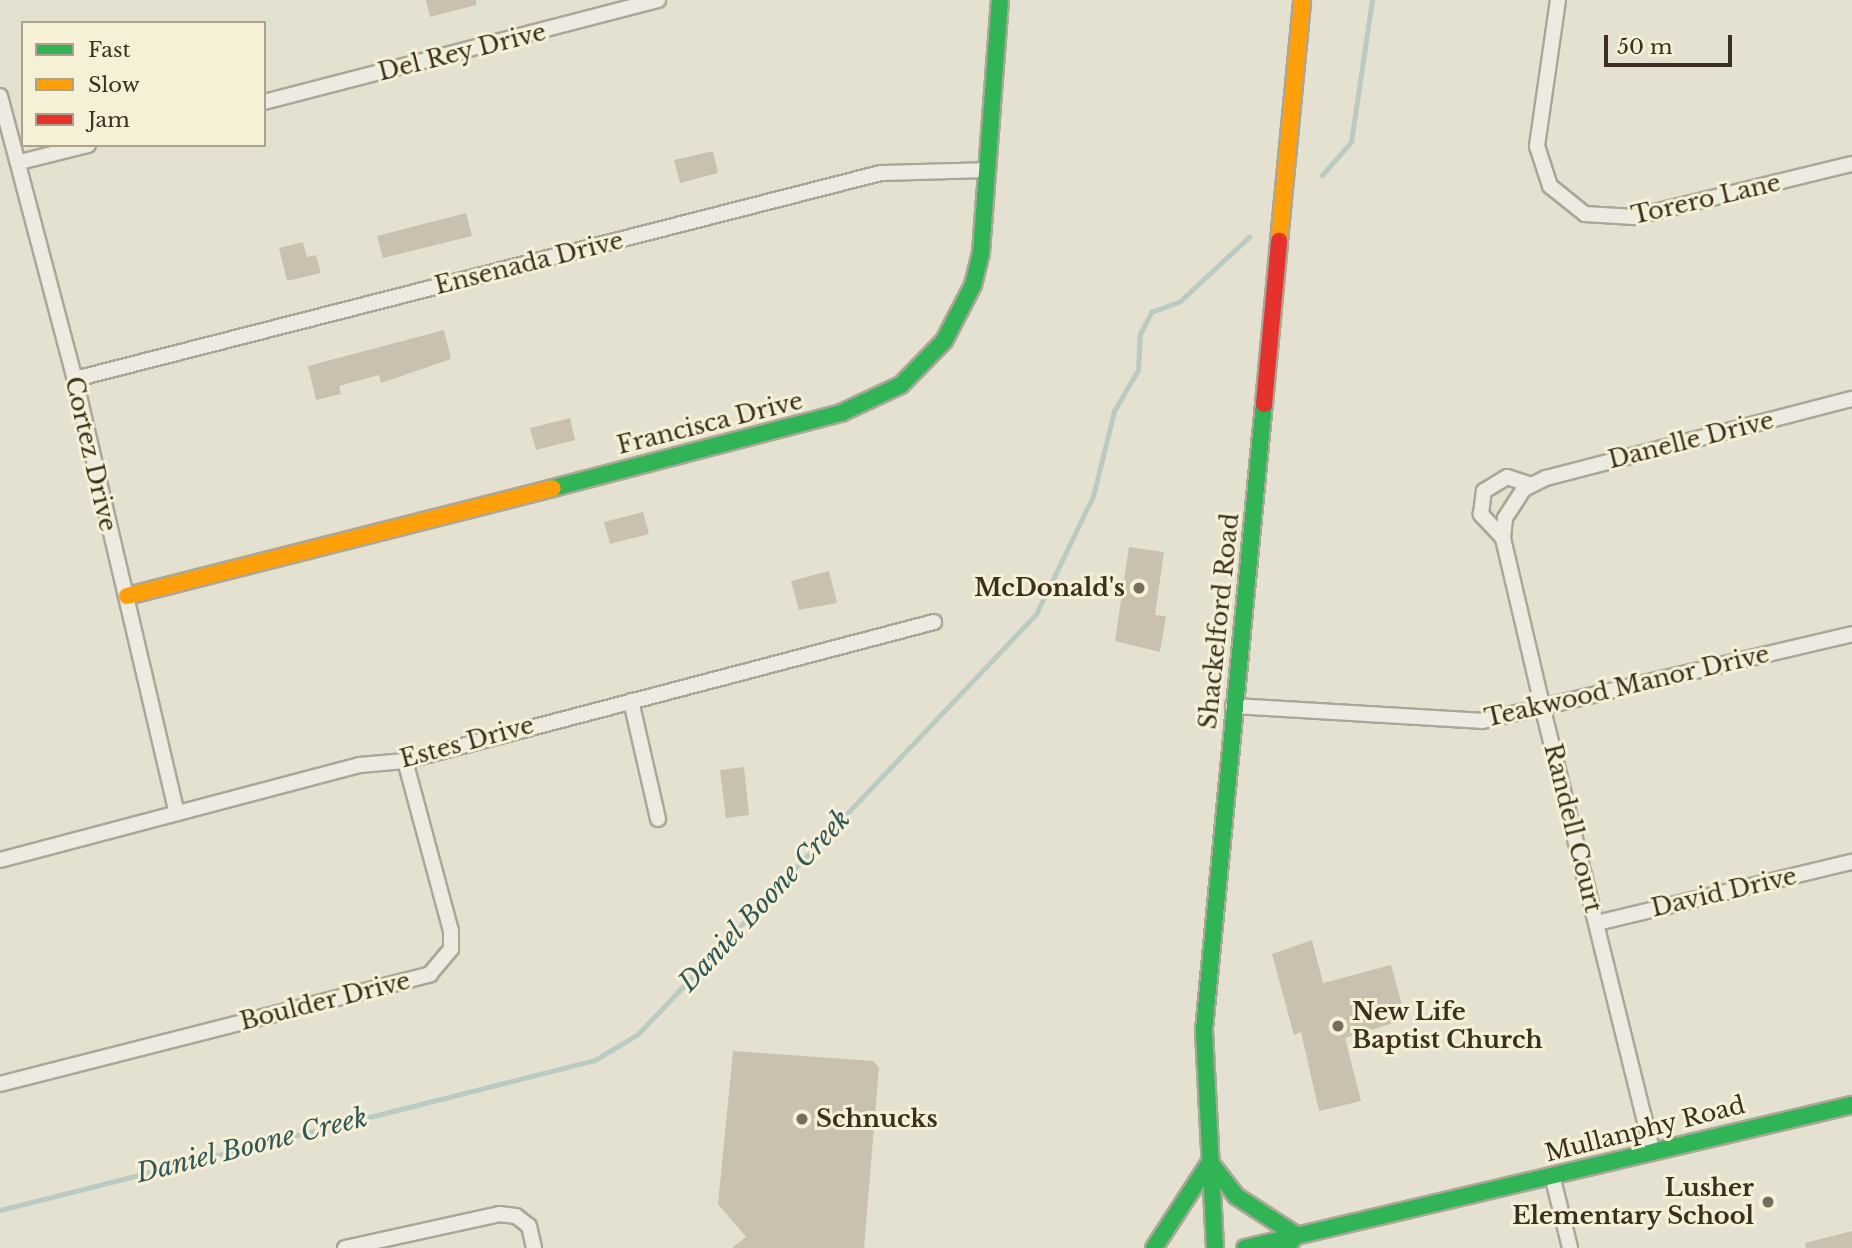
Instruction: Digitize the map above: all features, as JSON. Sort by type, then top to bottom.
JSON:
[{"type":"street","name":"Del Rey Drive","points":[[266,101],[658,0]]},
{"type":"street","name":"Francisca Drive","points":[[127,596],[731,443],[874,400],[925,363],[959,315],[981,252],[999,0]]},
{"type":"street","name":"Shackelford Road","points":[[1215,1248],[1204,1030],[1302,0]]},
{"type":"street","name":"Torero Lane","points":[[1558,0],[1537,146],[1550,186],[1585,214],[1634,217],[1852,164]]},
{"type":"street","name":"Cortez Drive","points":[[0,96],[20,162],[75,379],[177,813]]},
{"type":"street","points":[[20,162],[80,147]]},
{"type":"street","name":"Ensenada Drive","points":[[75,379],[881,173],[986,170]]},
{"type":"street","name":"Danelle Drive","points":[[1510,505],[1531,485],[1852,399]]},
{"type":"street","name":"Danelle Drive","points":[[1503,538],[1481,514],[1484,491],[1507,477],[1531,485]]},
{"type":"street","name":"Randell Court","points":[[1510,505],[1503,538],[1652,1150]]},
{"type":"street","name":"Estes Drive","points":[[0,860],[360,765],[405,761],[934,622]]},
{"type":"street","name":"Teakwood Manor Drive","points":[[1233,706],[1482,721],[1543,709],[1852,634]]},
{"type":"street","points":[[631,701],[658,818]]},
{"type":"street","name":"Boulder Drive","points":[[0,1084],[430,974],[451,949],[451,931],[405,761]]},
{"type":"street","name":"David Drive","points":[[1597,923],[1852,862]]},
{"type":"street","name":"Mullanphy Road","points":[[1245,1248],[1291,1241],[1652,1150],[1852,1105]]},
{"type":"street","points":[[1154,1248],[1210,1162],[1236,1196],[1291,1241]]},
{"type":"street","points":[[1552,1175],[1570,1248]]},
{"type":"street","points":[[345,1248],[499,1214],[516,1216],[528,1226],[534,1248]]},
{"type":"building","points":[[426,0],[476,0],[476,5],[430,17]]},
{"type":"building","points":[[713,151],[718,173],[680,183],[674,160]]},
{"type":"building","points":[[466,213],[472,236],[383,258],[377,236]]},
{"type":"building","points":[[303,242],[307,257],[316,255],[321,273],[287,281],[279,248]]},
{"type":"building","points":[[444,330],[451,359],[381,383],[379,375],[339,386],[341,394],[316,400],[308,366]]},
{"type":"building","points":[[570,418],[575,440],[536,450],[530,428]]},
{"type":"building","points":[[643,512],[649,534],[610,544],[604,522]]},
{"type":"building","name":"McDonald's","points":[[1129,547],[1164,552],[1155,615],[1166,616],[1160,652],[1115,641]]},
{"type":"building","points":[[829,571],[837,603],[799,610],[791,581]]},
{"type":"building","points":[[744,767],[749,815],[726,818],[720,770]]},
{"type":"building","name":"New Life Baptist Church","points":[[1312,940],[1323,983],[1391,965],[1406,1019],[1345,1038],[1361,1101],[1319,1111],[1301,1032],[1294,1035],[1272,954]]},
{"type":"building","name":"Schnucks","points":[[733,1051],[873,1061],[879,1067],[864,1248],[732,1248],[746,1237],[718,1204]]},
{"type":"building","name":"Lusher Elementary School","points":[[1852,1231],[1852,1248],[1806,1248],[1805,1243]]},
{"type":"waterway","name":"Daniel Boone Creek","points":[[1322,175],[1351,142],[1372,0]]},
{"type":"waterway","name":"Daniel Boone Creek","points":[[0,1210],[595,1060],[638,1034],[1036,614],[1093,496],[1114,411],[1138,370],[1140,334],[1151,312],[1179,302],[1249,237]]},
{"type":"traffic: fast","points":[[553,488],[841,413],[901,385],[944,341],[973,285],[981,252],[1000,0]]},
{"type":"traffic: fast","points":[[1215,1248],[1204,1030],[1264,404]]},
{"type":"traffic: fast","points":[[1245,1248],[1852,1105]]},
{"type":"traffic: fast","points":[[1210,1162],[1236,1196],[1296,1235],[1286,1248]]},
{"type":"traffic: fast","points":[[1154,1248],[1210,1162]]},
{"type":"traffic: slow","points":[[1279,241],[1302,0]]},
{"type":"traffic: slow","points":[[127,596],[553,488]]},
{"type":"traffic: jam","points":[[1264,404],[1279,241]]},
{"type":"place","name":"McDonald's","points":[[1139,588]]},
{"type":"place","name":"New Life Baptist Church","points":[[1338,1026]]},
{"type":"place","name":"Schnucks","points":[[802,1119]]},
{"type":"place","name":"Lusher Elementary School","points":[[1768,1202]]}]
